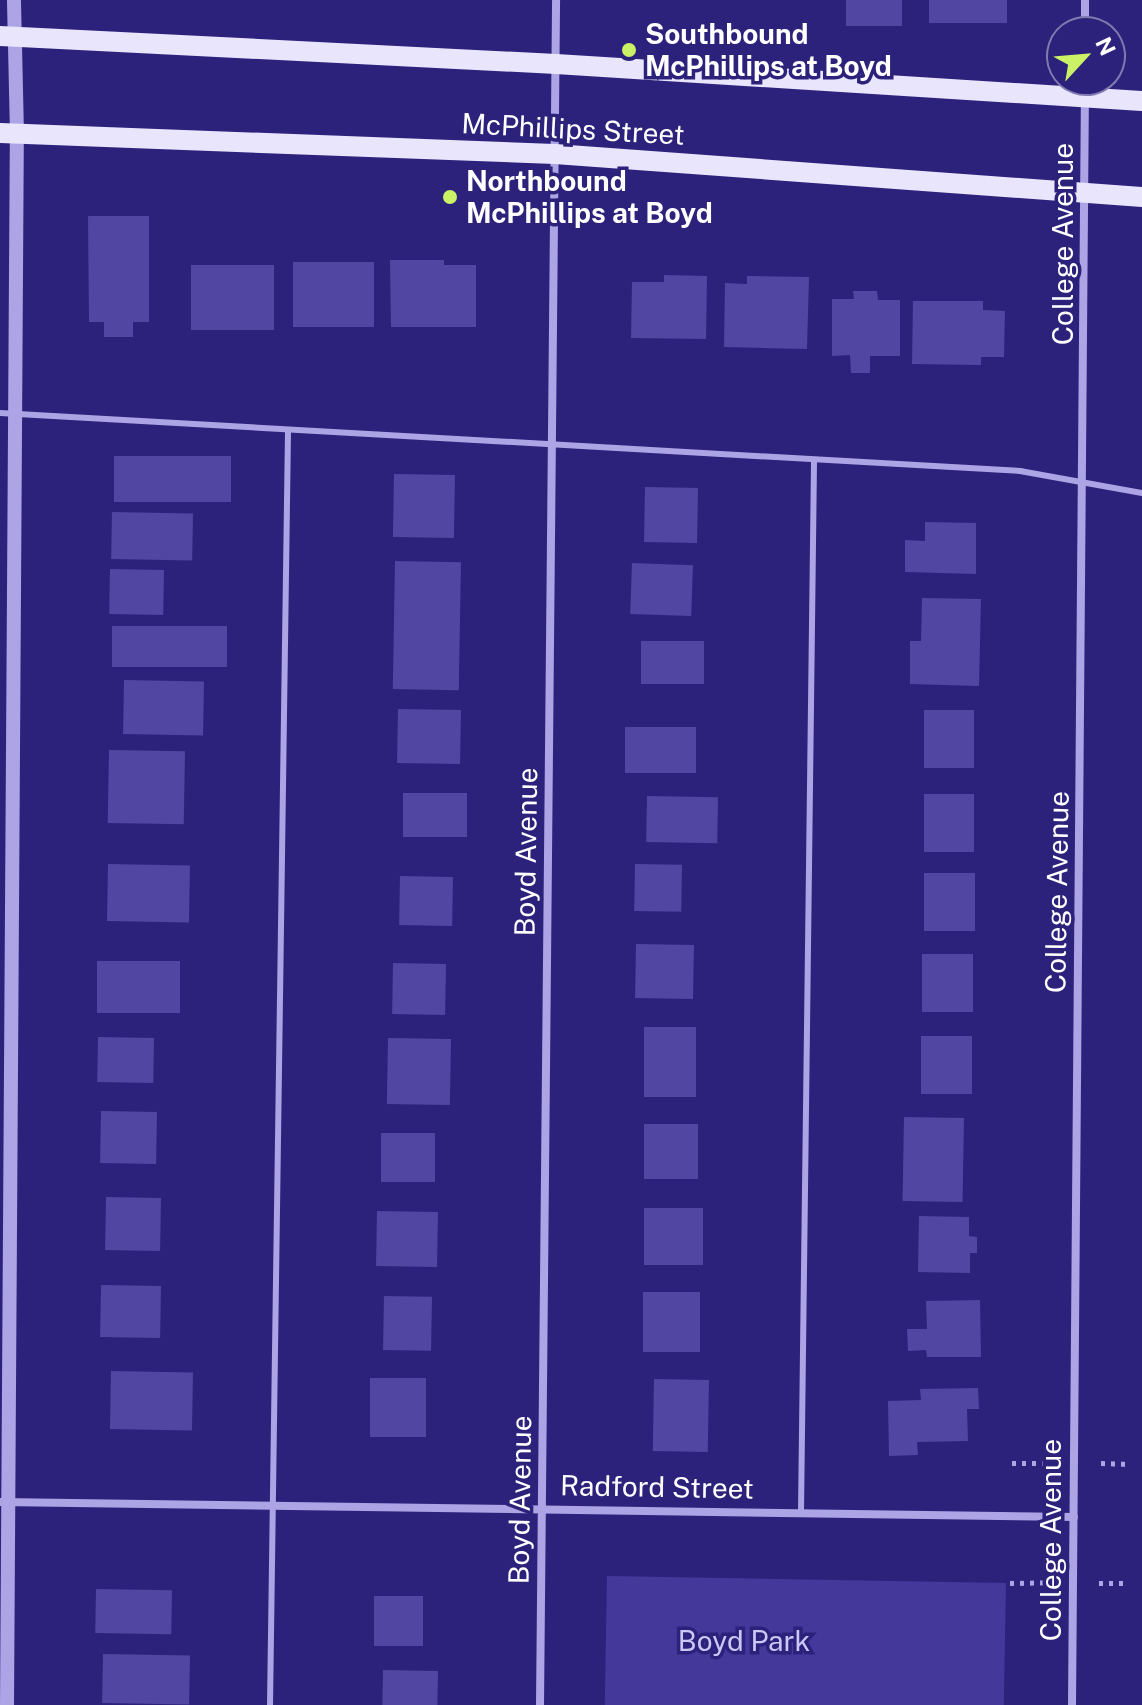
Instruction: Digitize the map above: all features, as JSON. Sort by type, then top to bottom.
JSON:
[{"type":"main road","points":[[7,36],[1046,86]]},
{"type":"main road","points":[[1120,96],[1142,101]]},
{"type":"main road","name":"McPhillips Street","points":[[8,133],[555,154],[1142,197]]},
{"type":"street","points":[[7,1705],[4,1502],[7,36],[14,0]]},
{"type":"street","name":"Boyd Avenue","points":[[540,1705],[556,0]]},
{"type":"street","name":"College Avenue","points":[[1072,1705],[1087,194],[1085,96]]},
{"type":"street","name":"Radford Street","points":[[4,1502],[1074,1517]]},
{"type":"lane","points":[[8,413],[552,447],[1020,471],[1142,493]]},
{"type":"lane","points":[[270,1705],[288,431]]},
{"type":"lane","points":[[801,1512],[814,461]]},
{"type":"green space","name":"Boyd Park","points":[[607,1576],[1006,1583],[1004,1705],[605,1705]]},
{"type":"building","points":[[846,0],[902,0],[902,26],[846,26]]},
{"type":"building","points":[[929,0],[1007,0],[1007,23],[929,23]]},
{"type":"building","points":[[88,216],[149,216],[149,322],[133,322],[133,337],[104,337],[104,322],[89,322]]},
{"type":"building","points":[[390,260],[444,260],[444,265],[476,265],[476,327],[391,327]]},
{"type":"building","points":[[293,262],[374,262],[374,327],[293,327]]},
{"type":"building","points":[[191,265],[274,265],[274,330],[191,330]]},
{"type":"building","points":[[664,275],[707,276],[706,339],[631,338],[632,282],[664,282]]},
{"type":"building","points":[[747,276],[809,277],[807,349],[724,347],[725,283],[747,284]]},
{"type":"building","points":[[853,291],[877,291],[878,300],[900,300],[900,356],[870,356],[870,373],[851,373],[850,355],[832,356],[832,299],[854,299]]},
{"type":"building","points":[[913,301],[983,301],[983,310],[1005,311],[1004,357],[981,357],[981,365],[912,364]]},
{"type":"building","points":[[114,456],[231,456],[231,502],[114,502]]},
{"type":"building","points":[[394,474],[455,475],[454,538],[393,537]]},
{"type":"building","points":[[645,487],[698,488],[697,543],[644,542]]},
{"type":"building","points":[[112,512],[193,513],[192,560],[111,559]]},
{"type":"building","points":[[925,522],[976,523],[976,574],[905,572],[905,540],[925,541]]},
{"type":"building","points":[[395,561],[461,562],[459,690],[393,689]]},
{"type":"building","points":[[632,563],[693,565],[691,616],[630,614]]},
{"type":"building","points":[[110,569],[164,570],[163,615],[109,614]]},
{"type":"building","points":[[922,598],[981,599],[979,686],[910,684],[910,641],[921,641]]},
{"type":"building","points":[[112,626],[227,626],[227,667],[112,667]]},
{"type":"building","points":[[641,641],[704,641],[704,684],[641,684]]},
{"type":"building","points":[[124,680],[204,681],[203,735],[123,734]]},
{"type":"building","points":[[398,709],[461,710],[460,764],[397,763]]},
{"type":"building","points":[[924,710],[974,710],[974,768],[924,768]]},
{"type":"building","points":[[625,727],[696,727],[696,773],[625,773]]},
{"type":"building","points":[[109,750],[185,751],[184,824],[108,823]]},
{"type":"building","points":[[403,793],[467,793],[467,837],[403,837]]},
{"type":"building","points":[[924,794],[974,794],[974,852],[924,852]]},
{"type":"building","points":[[647,796],[718,797],[717,843],[646,842]]},
{"type":"building","points":[[108,864],[190,865],[189,922],[107,921]]},
{"type":"building","points":[[635,864],[682,865],[681,912],[634,911]]},
{"type":"building","points":[[924,873],[975,873],[975,931],[924,931]]},
{"type":"building","points":[[400,876],[453,877],[452,926],[399,925]]},
{"type":"building","points":[[636,944],[694,945],[693,999],[635,998]]},
{"type":"building","points":[[922,954],[973,954],[973,1012],[922,1012]]},
{"type":"building","points":[[97,961],[180,961],[180,1013],[97,1013]]},
{"type":"building","points":[[393,963],[446,964],[445,1015],[392,1014]]},
{"type":"building","points":[[644,1027],[696,1027],[696,1097],[644,1097]]},
{"type":"building","points":[[921,1036],[972,1036],[972,1094],[921,1094]]},
{"type":"building","points":[[98,1037],[154,1038],[153,1083],[97,1082]]},
{"type":"building","points":[[388,1038],[451,1039],[450,1105],[387,1104]]},
{"type":"building","points":[[101,1111],[157,1112],[156,1164],[100,1163]]},
{"type":"building","points":[[904,1117],[964,1118],[963,1202],[903,1201]]},
{"type":"building","points":[[644,1124],[698,1124],[698,1179],[644,1179]]},
{"type":"building","points":[[381,1133],[435,1133],[435,1182],[381,1182]]},
{"type":"building","points":[[106,1197],[161,1198],[160,1251],[105,1250]]},
{"type":"building","points":[[644,1208],[703,1208],[703,1265],[644,1265]]},
{"type":"building","points":[[377,1211],[438,1212],[437,1267],[376,1266]]},
{"type":"building","points":[[919,1216],[969,1217],[969,1236],[977,1237],[977,1253],[970,1253],[970,1273],[918,1272]]},
{"type":"building","points":[[101,1285],[161,1286],[160,1338],[100,1337]]},
{"type":"building","points":[[643,1292],[700,1292],[700,1352],[643,1352]]},
{"type":"building","points":[[384,1296],[432,1297],[431,1351],[383,1350]]},
{"type":"building","points":[[980,1300],[981,1357],[927,1357],[926,1350],[908,1351],[907,1329],[927,1329],[926,1301]]},
{"type":"building","points":[[111,1371],[193,1372],[192,1430],[110,1429]]},
{"type":"building","points":[[370,1378],[426,1378],[426,1437],[370,1437]]},
{"type":"building","points":[[654,1379],[709,1380],[708,1452],[653,1451]]},
{"type":"building","points":[[978,1388],[979,1409],[967,1409],[968,1441],[917,1442],[918,1455],[889,1456],[888,1401],[921,1400],[920,1389]]},
{"type":"building","points":[[96,1589],[172,1590],[171,1634],[95,1633]]},
{"type":"building","points":[[374,1596],[423,1596],[423,1646],[374,1646]]},
{"type":"building","points":[[103,1654],[190,1656],[189,1705],[102,1703]]},
{"type":"building","points":[[383,1670],[438,1671],[437,1705],[382,1705]]},
{"type":"place","name":"Southbound McPhillips at Boyd","points":[[629,50]]},
{"type":"place","name":"Northbound McPhillips at Boyd","points":[[450,197]]}]
